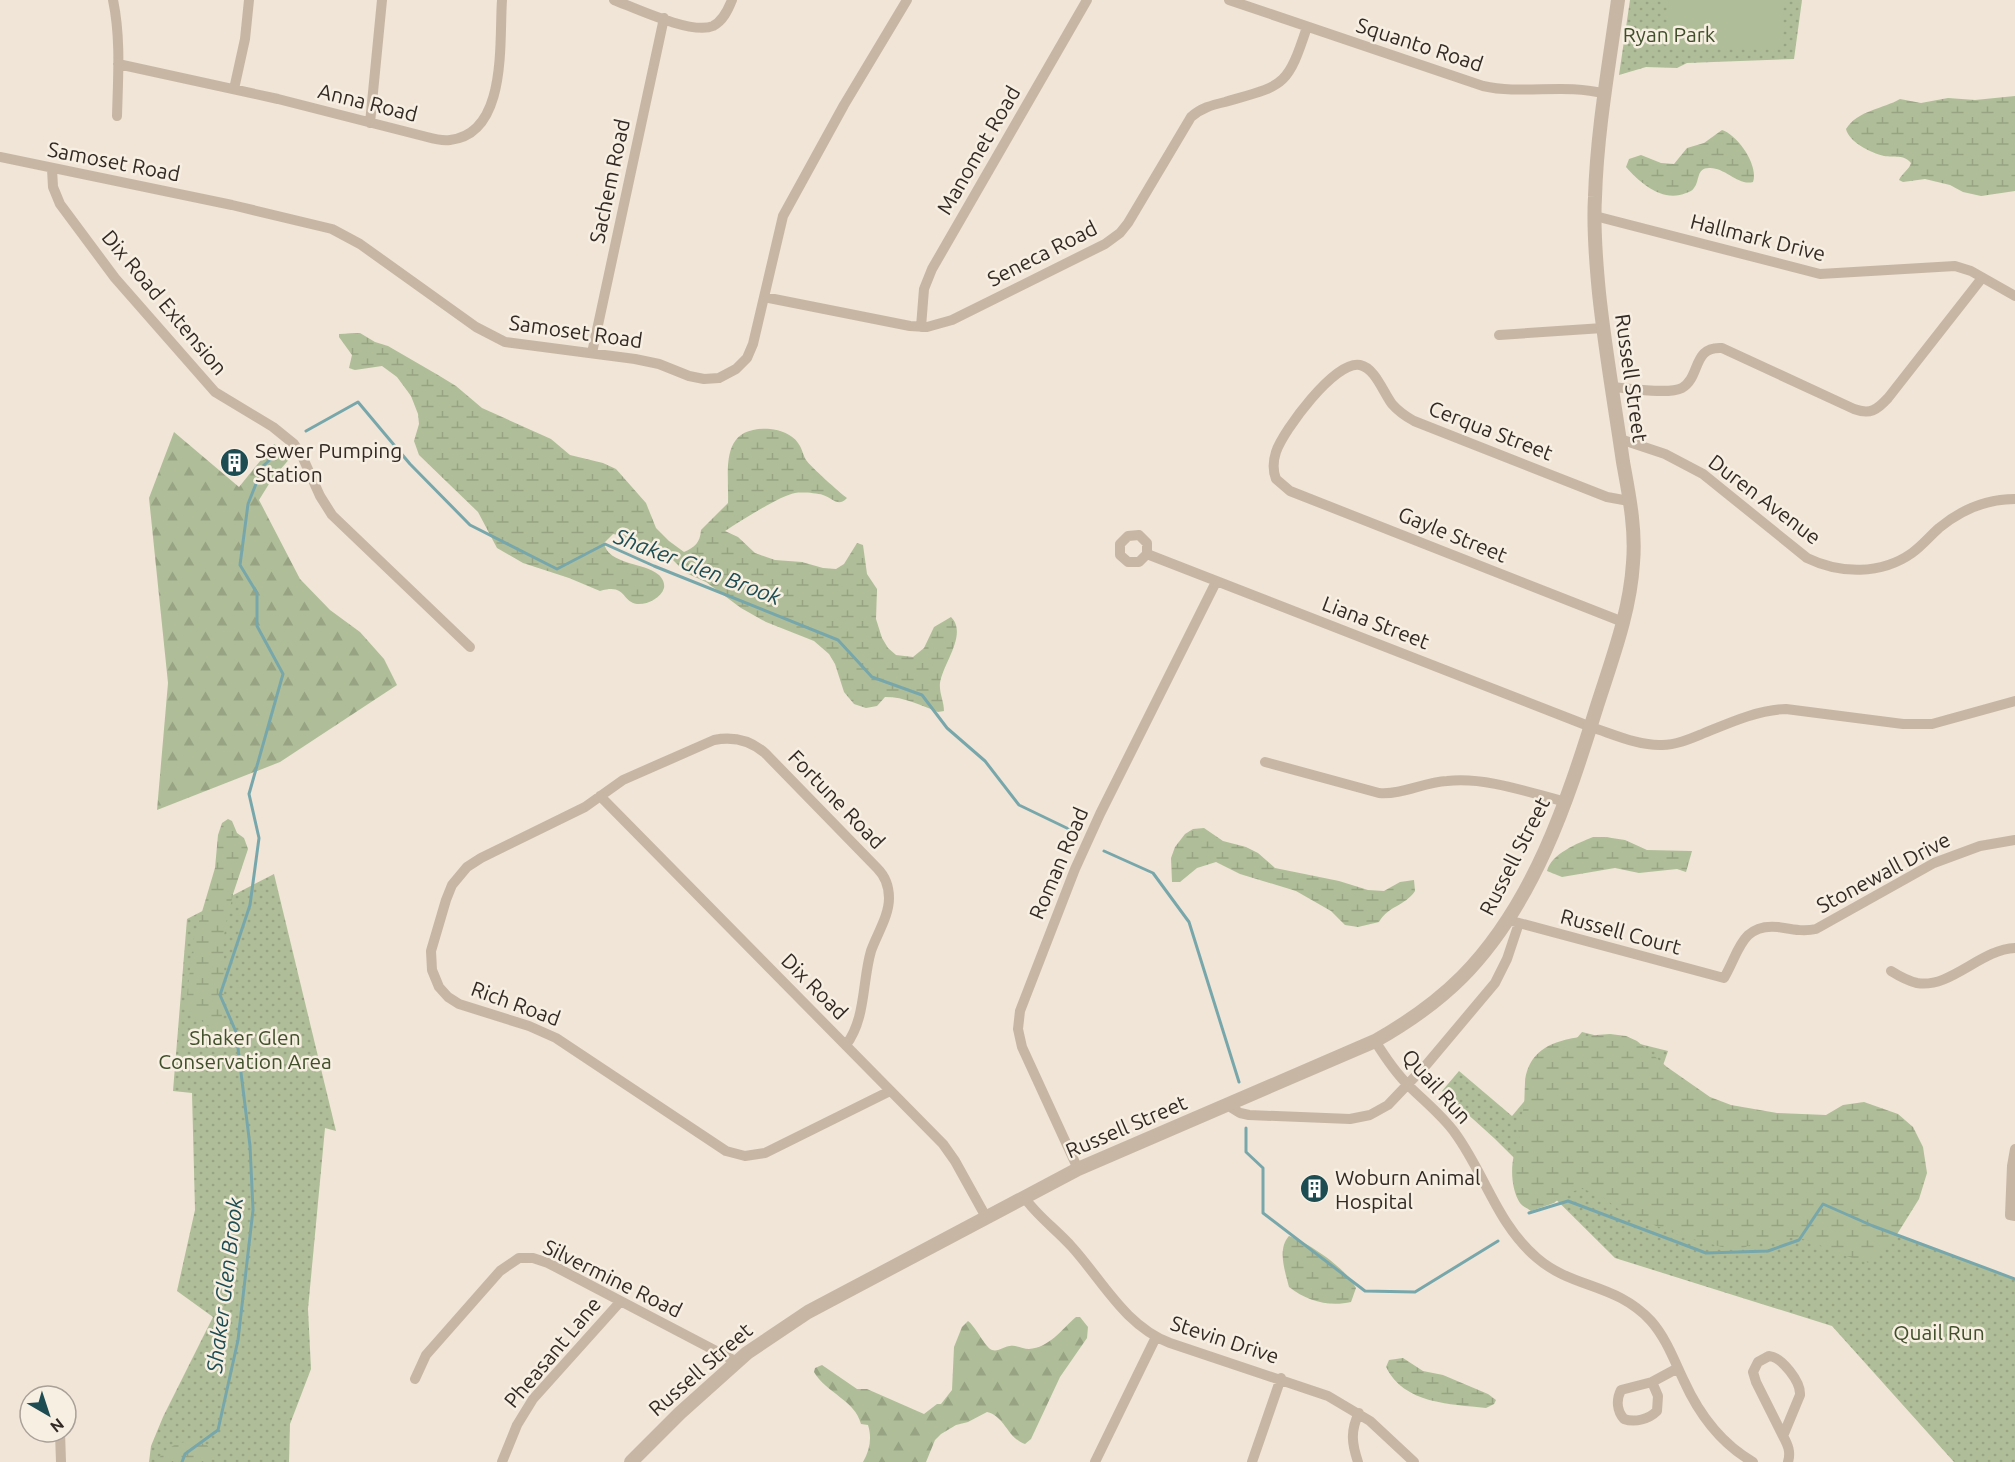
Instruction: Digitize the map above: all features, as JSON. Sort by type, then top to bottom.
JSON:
[{"type":"street","points":[[114,0],[117,24],[117,116]]},
{"type":"street","points":[[234,89],[245,39],[249,0]]},
{"type":"street","points":[[370,123],[382,0]]},
{"type":"street","name":"Anna Road","points":[[118,64],[234,89],[445,140],[464,137],[488,112],[496,90],[502,0]]},
{"type":"street","points":[[614,0],[626,2],[692,28],[716,24],[723,18],[732,0]]},
{"type":"street","name":"Samoset Road","points":[[0,157],[221,202],[324,226],[360,244],[437,300],[495,338],[519,345],[592,352],[653,362],[699,379],[719,378],[736,369],[749,354],[779,226],[785,211],[907,0]]},
{"type":"street","name":"Manomet Road","points":[[921,327],[924,289],[932,269],[1087,0]]},
{"type":"street","name":"Squanto Road","points":[[1228,0],[1490,87],[1510,90],[1585,90],[1605,94]]},
{"type":"street","name":"Russell Street","points":[[631,1462],[680,1413],[737,1362],[795,1319],[1078,1169],[1376,1041],[1420,1013],[1447,991],[1513,922],[1566,802],[1623,622],[1630,594],[1634,561],[1629,501],[1603,328],[1596,262],[1595,216],[1599,142],[1618,0]]},
{"type":"street","name":"Sachem Road","points":[[592,352],[664,18]]},
{"type":"street","name":"Seneca Road","points":[[764,297],[898,325],[921,327],[956,318],[1110,241],[1128,223],[1191,117],[1205,108],[1265,91],[1279,83],[1293,67],[1307,27]]},
{"type":"street","name":"Dix Road Extension","points":[[52,169],[55,192],[70,219],[115,278],[193,369],[220,396],[273,427],[294,444],[332,515],[470,647]]},
{"type":"street","name":"Hallmark Drive","points":[[1595,216],[1814,274],[1945,266],[1963,268],[2015,296]]},
{"type":"street","points":[[1612,387],[1679,389],[1690,380],[1705,352],[1712,348],[1722,348],[1850,408],[1870,412],[1888,398],[1982,278]]},
{"type":"street","points":[[1498,335],[1603,328]]},
{"type":"street","name":"Cerqua Street","points":[[1274,474],[1277,450],[1296,417],[1325,384],[1348,367],[1359,365],[1370,370],[1393,405],[1414,421],[1607,496],[1629,501]]},
{"type":"street","name":"Duren Avenue","points":[[1620,439],[1665,454],[1698,471],[1801,554],[1817,563],[1845,569],[1872,569],[1899,561],[1914,552],[1948,521],[1968,509],[1983,502],[2015,499]]},
{"type":"street","name":"Gayle Street","points":[[1274,474],[1280,484],[1290,491],[1623,622]]},
{"type":"street","name":"Liana Street","points":[[1147,554],[1591,727]]},
{"type":"street","name":"Roman Road","points":[[1078,1169],[1022,1047],[1018,1029],[1020,1011],[1088,839],[1216,582]]},
{"type":"street","points":[[1591,727],[1641,742],[1664,746],[1682,742],[1774,709],[1903,724],[1932,724],[2015,701]]},
{"type":"street","name":"Fortune Road","points":[[600,796],[623,780],[714,740],[730,738],[745,741],[765,753],[880,871],[888,886],[888,908],[871,951],[856,1030],[846,1045]]},
{"type":"street","points":[[1265,762],[1379,793],[1389,793],[1439,781],[1469,780],[1566,802]]},
{"type":"street","name":"Dix Road","points":[[600,796],[946,1149],[986,1217]]},
{"type":"street","name":"Rich Road","points":[[600,796],[581,808],[474,862],[456,878],[446,900],[430,957],[433,976],[444,993],[459,1004],[529,1026],[556,1038],[721,1148],[739,1155],[752,1156],[771,1151],[890,1091]]},
{"type":"street","name":"Stonewall Drive","points":[[1724,978],[1742,941],[1755,930],[1768,926],[1797,930],[1816,929],[1934,863],[1974,848],[2015,840]]},
{"type":"street","points":[[1227,1105],[1240,1113],[1249,1115],[1350,1119],[1370,1115],[1382,1109],[1408,1085],[1495,983],[1503,968],[1513,922]]},
{"type":"street","name":"Russell Court","points":[[1513,922],[1724,978]]},
{"type":"street","points":[[1891,971],[1912,982],[1927,984],[1995,952],[2015,948]]},
{"type":"street","name":"Quail Run","points":[[1376,1041],[1389,1064],[1437,1112],[1456,1135],[1504,1220],[1527,1249],[1549,1268],[1614,1294],[1641,1311],[1662,1336],[1694,1402],[1707,1421],[1730,1446],[1753,1462]]},
{"type":"street","points":[[2012,1215],[2012,1166],[2015,1149]]},
{"type":"street","name":"Stevin Drive","points":[[1024,1197],[1035,1213],[1070,1244],[1119,1305],[1138,1324],[1156,1337],[1328,1396],[1359,1413],[1414,1462]]},
{"type":"street","name":"Silvermine Road","points":[[416,1379],[428,1352],[500,1271],[514,1259],[524,1257],[548,1263],[737,1362]]},
{"type":"street","name":"Pheasant Lane","points":[[502,1462],[517,1425],[532,1399],[620,1302]]},
{"type":"street","points":[[1095,1462],[1156,1337]]},
{"type":"street","points":[[1783,1436],[1800,1395],[1800,1388],[1778,1359],[1769,1356],[1758,1362],[1753,1372],[1756,1382],[1783,1436],[1789,1448],[1788,1462]]},
{"type":"street","points":[[1652,1382],[1678,1368]]},
{"type":"street","points":[[1252,1462],[1281,1378]]},
{"type":"street","points":[[1358,1462],[1352,1436],[1359,1413]]},
{"type":"street","points":[[60,1444],[61,1462]]},
{"type":"green space","name":"Ryan Park","points":[[1630,0],[1802,0],[1794,59],[1687,63],[1677,68],[1646,67],[1619,75]]},
{"type":"green space","points":[[1668,0],[1781,0],[1781,47],[1669,48]]},
{"type":"green space","points":[[2015,96],[2015,191],[1981,196],[1925,179],[1903,182],[1899,180],[1911,163],[1908,160],[1902,157],[1884,156],[1867,150],[1851,138],[1846,129],[1864,114],[1900,99],[1921,103],[1948,98],[1975,100]]},
{"type":"green space","points":[[1722,130],[1734,138],[1746,152],[1753,168],[1753,182],[1747,183],[1721,170],[1709,168],[1700,172],[1696,185],[1691,191],[1669,195],[1645,185],[1626,167],[1629,159],[1641,155],[1661,163],[1674,164],[1687,148],[1704,143]]},
{"type":"green space","points":[[360,333],[375,342],[388,346],[456,386],[482,408],[551,439],[570,455],[603,463],[616,469],[646,503],[656,528],[684,552],[696,544],[701,530],[728,503],[730,452],[742,434],[754,430],[770,429],[789,435],[799,445],[809,463],[847,498],[838,502],[820,494],[795,493],[770,504],[725,531],[738,537],[755,553],[775,560],[802,562],[823,568],[836,569],[844,564],[857,543],[863,545],[867,574],[877,589],[876,619],[882,638],[896,655],[913,657],[924,648],[934,627],[951,617],[956,624],[957,632],[940,683],[944,711],[938,712],[892,697],[885,697],[877,706],[866,708],[854,704],[844,692],[835,664],[829,654],[814,641],[766,622],[741,608],[706,582],[686,573],[673,560],[660,562],[619,535],[613,534],[604,543],[607,550],[619,559],[652,571],[662,579],[664,588],[653,600],[637,604],[614,589],[600,591],[523,563],[497,548],[478,512],[419,455],[414,441],[419,424],[418,414],[411,396],[397,377],[382,366],[355,370],[349,368],[352,355],[339,334]]},
{"type":"green space","points":[[174,432],[239,487],[274,444],[292,456],[272,479],[259,500],[300,579],[330,610],[360,632],[384,659],[397,685],[280,762],[157,810],[168,683],[149,498]]},
{"type":"green space","points":[[228,819],[232,821],[237,833],[244,838],[248,849],[233,894],[223,940],[225,985],[218,1036],[186,1005],[193,942],[215,868],[218,835],[222,823]]},
{"type":"green space","points":[[1204,828],[1223,841],[1258,853],[1275,868],[1339,881],[1368,890],[1384,891],[1400,882],[1414,880],[1415,891],[1379,922],[1358,927],[1345,925],[1331,911],[1296,891],[1240,874],[1216,862],[1197,868],[1180,882],[1172,882],[1171,858],[1175,847],[1185,834],[1193,829]]},
{"type":"green space","points":[[1593,837],[1625,840],[1647,850],[1692,851],[1686,872],[1677,869],[1639,873],[1615,868],[1562,877],[1547,871],[1559,854]]},
{"type":"green space","name":"Shaker Glen Conservation Area","points":[[274,874],[336,1131],[325,1128],[308,1309],[311,1369],[290,1424],[289,1462],[149,1462],[151,1446],[163,1417],[213,1317],[177,1291],[195,1210],[192,1093],[173,1091],[187,919]]},
{"type":"green space","name":"Quail Run","points":[[1582,1032],[1602,1037],[1604,1035],[1668,1051],[1631,1157],[1819,1204],[2015,1280],[2015,1462],[1954,1462],[1832,1326],[1615,1258],[1494,1138],[1442,1091],[1459,1071],[1512,1116]]},
{"type":"green space","points":[[1610,1034],[1626,1036],[1637,1041],[1667,1067],[1710,1097],[1731,1105],[1777,1113],[1826,1115],[1843,1105],[1864,1102],[1898,1114],[1913,1127],[1923,1147],[1927,1173],[1919,1199],[1894,1239],[1869,1263],[1795,1237],[1754,1243],[1737,1251],[1681,1236],[1622,1212],[1599,1194],[1582,1189],[1566,1193],[1554,1203],[1531,1211],[1521,1204],[1516,1196],[1512,1171],[1514,1154],[1520,1139],[1517,1125],[1523,1110],[1528,1068],[1535,1057],[1556,1043],[1569,1039]]},
{"type":"green space","points":[[1289,1236],[1317,1251],[1345,1273],[1356,1288],[1351,1302],[1335,1304],[1318,1302],[1289,1287],[1284,1267],[1283,1247]]},
{"type":"green space","points":[[1076,1317],[1080,1317],[1088,1327],[1087,1338],[1060,1377],[1031,1439],[1025,1444],[1014,1437],[998,1418],[987,1412],[941,1434],[935,1440],[926,1462],[863,1462],[870,1444],[868,1425],[861,1424],[853,1409],[826,1386],[814,1372],[815,1368],[822,1365],[857,1389],[867,1389],[924,1414],[937,1404],[941,1404],[952,1390],[954,1347],[962,1327],[968,1321],[992,1350],[1010,1346],[1029,1349],[1043,1345],[1055,1337]]},
{"type":"green space","points":[[1403,1358],[1423,1371],[1443,1375],[1488,1394],[1496,1400],[1494,1404],[1486,1408],[1443,1403],[1416,1395],[1394,1379],[1386,1367],[1389,1360]]},
{"type":"green space","points":[[195,1441],[207,1445],[212,1451],[205,1462],[156,1462],[173,1446]]},
{"type":"waterway","name":"Shaker Glen Brook","points":[[306,431],[358,402],[410,464],[470,525],[557,569],[605,544],[838,640],[872,677],[922,695],[947,728],[985,761],[1019,805],[1075,832]]},
{"type":"waterway","name":"Shaker Glen Brook","points":[[182,1462],[185,1454],[218,1430],[238,1340],[253,1210],[250,1146],[236,1032],[220,995],[250,905],[259,838],[249,794],[283,674],[257,626],[257,593],[240,565],[248,504],[263,466],[282,449]]},
{"type":"waterway","name":"Shaker Glen Brook","points":[[1104,851],[1153,873],[1189,922],[1239,1082]]},
{"type":"waterway","name":"Shaker Glen Brook","points":[[1246,1128],[1246,1152],[1263,1168],[1263,1213],[1365,1291],[1415,1292],[1498,1241]]},
{"type":"waterway","name":"Shaker Glen Brook","points":[[1529,1213],[1568,1201],[1706,1253],[1768,1251],[1799,1240],[1823,1204],[1873,1226],[2015,1279]]},
{"type":"place","name":"Sewer Pumping Station","points":[[234,462]]},
{"type":"place","name":"Woburn Animal Hospital","points":[[1314,1189]]}]
